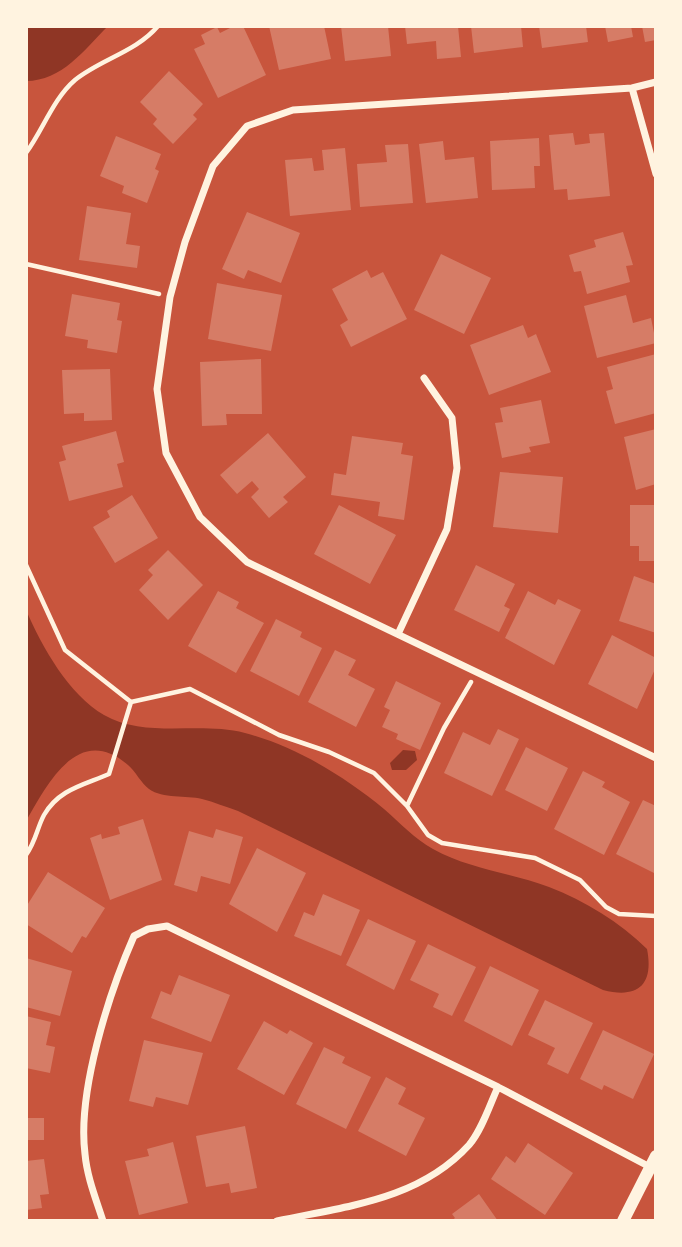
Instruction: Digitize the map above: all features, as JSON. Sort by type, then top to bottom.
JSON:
[{"type":"street","points":[[656,82],[632,88],[293,110],[247,126],[213,166],[185,242],[170,297],[157,390],[166,453],[200,517],[247,562],[656,758]]},
{"type":"street","points":[[632,88],[656,174]]},
{"type":"street","points":[[398,634],[447,528],[457,468],[452,418],[424,378]]},
{"type":"street","points":[[103,1221],[84,1152],[85,1102],[124,959],[134,936],[148,929],[175,928],[653,1161],[623,1221]]},
{"type":"street","points":[[277,1221],[384,1198],[431,1179],[471,1143],[499,1087]]},
{"type":"path","points":[[26,153],[57,103],[75,80],[145,40],[158,26]]},
{"type":"path","points":[[26,264],[170,297]]},
{"type":"path","points":[[26,565],[65,650],[131,702]]},
{"type":"path","points":[[407,806],[475,673]]},
{"type":"path","points":[[131,702],[190,689],[279,735],[374,774],[407,806],[428,835],[442,843],[535,858],[580,880],[606,907],[619,914],[656,916]]},
{"type":"path","points":[[26,855],[37,838],[43,817],[56,797],[109,774],[131,702]]},
{"type":"shaded area","points":[[26,26],[108,26],[61,70],[39,80],[26,81]]},
{"type":"shaded area","points":[[26,610],[48,654],[68,683],[104,715],[137,726],[209,728],[245,733],[300,754],[352,785],[433,849],[476,866],[549,887],[601,913],[647,949],[649,961],[645,980],[641,986],[626,992],[603,990],[238,811],[202,799],[155,792],[146,787],[128,765],[110,754],[94,751],[79,754],[66,763],[54,776],[26,821]]},
{"type":"shaded area","points":[[403,750],[415,751],[417,760],[406,770],[392,770],[390,763]]},
{"type":"building","points":[[234,26],[243,26],[266,75],[218,98],[194,49],[205,44],[201,35],[217,27],[220,33]]},
{"type":"building","points":[[269,26],[324,26],[331,59],[279,70]]},
{"type":"building","points":[[341,26],[388,26],[391,56],[345,61]]},
{"type":"building","points":[[405,26],[458,26],[461,57],[437,59],[436,41],[407,44]]},
{"type":"building","points":[[471,26],[521,26],[523,47],[474,53]]},
{"type":"building","points":[[539,26],[586,26],[588,42],[542,48]]},
{"type":"building","points":[[605,26],[631,26],[633,37],[608,42]]},
{"type":"building","points":[[642,26],[656,26],[656,40],[645,42]]},
{"type":"building","points":[[169,71],[203,104],[193,115],[197,119],[173,144],[153,124],[157,119],[140,102]]},
{"type":"building","points":[[573,133],[575,145],[590,143],[589,134],[604,133],[610,196],[568,200],[567,189],[554,190],[549,135]]},
{"type":"building","points":[[116,136],[161,154],[155,169],[159,171],[147,203],[122,193],[124,186],[100,176]]},
{"type":"building","points":[[539,138],[540,166],[534,166],[535,188],[492,190],[490,141]]},
{"type":"building","points":[[443,141],[445,160],[474,157],[478,198],[426,203],[419,144]]},
{"type":"building","points":[[408,144],[413,203],[360,207],[357,164],[387,162],[385,145]]},
{"type":"building","points":[[345,148],[351,210],[290,216],[285,160],[312,158],[314,171],[324,170],[322,150]]},
{"type":"building","points":[[87,206],[131,213],[126,244],[140,246],[137,268],[79,260]]},
{"type":"building","points":[[247,212],[300,233],[281,283],[248,270],[244,279],[222,269]]},
{"type":"building","points":[[623,232],[633,265],[626,266],[630,282],[587,294],[581,271],[574,272],[569,255],[596,247],[594,240]]},
{"type":"building","points":[[441,254],[491,278],[464,334],[414,310]]},
{"type":"building","points":[[367,270],[371,278],[383,272],[407,319],[351,347],[340,325],[348,320],[332,289]]},
{"type":"building","points":[[217,283],[282,295],[271,351],[208,339]]},
{"type":"building","points":[[72,294],[120,303],[117,320],[122,321],[117,353],[87,348],[88,340],[65,336]]},
{"type":"building","points":[[626,295],[633,323],[651,318],[656,343],[597,358],[584,306]]},
{"type":"building","points":[[523,325],[528,338],[536,334],[551,372],[489,395],[470,345]]},
{"type":"building","points":[[656,354],[656,413],[615,424],[606,391],[613,389],[607,367]]},
{"type":"building","points":[[261,359],[262,414],[226,414],[227,425],[202,426],[200,362]]},
{"type":"building","points":[[110,369],[112,420],[84,421],[84,413],[64,414],[62,370]]},
{"type":"building","points":[[541,400],[550,443],[529,447],[531,452],[502,458],[495,423],[503,422],[500,408]]},
{"type":"building","points":[[656,429],[656,484],[636,490],[624,437]]},
{"type":"building","points":[[116,431],[124,462],[117,464],[123,487],[69,501],[59,462],[66,460],[62,446]]},
{"type":"building","points":[[268,433],[306,477],[283,497],[288,502],[269,518],[251,497],[259,489],[252,481],[237,494],[220,475]]},
{"type":"building","points":[[352,436],[403,443],[401,454],[413,456],[404,520],[378,516],[380,502],[331,495],[334,473],[346,475]]},
{"type":"building","points":[[500,472],[563,477],[558,533],[493,527]]},
{"type":"building","points":[[132,495],[158,538],[115,563],[93,527],[110,517],[107,511]]},
{"type":"building","points":[[339,505],[396,535],[370,584],[314,554]]},
{"type":"building","points":[[630,505],[656,505],[656,561],[639,561],[639,546],[630,546]]},
{"type":"building","points":[[168,550],[203,585],[168,620],[139,590],[153,575],[148,570]]},
{"type":"building","points":[[476,565],[515,584],[504,606],[510,609],[499,632],[454,610]]},
{"type":"building","points":[[634,576],[656,584],[656,633],[619,621]]},
{"type":"building","points":[[218,591],[239,602],[236,608],[264,623],[236,673],[188,646]]},
{"type":"building","points":[[528,591],[555,605],[558,599],[581,610],[554,665],[505,638]]},
{"type":"building","points":[[276,619],[302,632],[300,637],[322,648],[299,696],[250,671]]},
{"type":"building","points":[[612,635],[656,658],[656,667],[637,709],[588,684]]},
{"type":"building","points":[[335,650],[356,660],[348,675],[375,689],[356,727],[308,702]]},
{"type":"building","points":[[396,681],[441,703],[420,750],[396,739],[398,734],[382,727],[390,710],[384,707]]},
{"type":"building","points":[[498,729],[519,739],[492,796],[444,773],[463,732],[490,745]]},
{"type":"building","points":[[526,747],[568,768],[547,811],[505,790]]},
{"type":"building","points":[[583,771],[605,782],[602,787],[630,802],[604,855],[554,829]]},
{"type":"building","points":[[643,800],[656,806],[656,874],[616,854]]},
{"type":"building","points":[[143,819],[162,880],[110,900],[90,838],[101,834],[102,839],[120,834],[118,827]]},
{"type":"building","points":[[216,829],[243,837],[230,884],[201,876],[197,892],[174,885],[189,831],[213,838]]},
{"type":"building","points":[[257,848],[306,873],[277,932],[229,904]]},
{"type":"building","points":[[48,872],[105,908],[86,938],[82,936],[72,953],[26,924],[26,907]]},
{"type":"building","points":[[323,894],[360,910],[341,956],[294,936],[304,912],[314,916]]},
{"type":"building","points":[[368,919],[416,941],[394,990],[346,965]]},
{"type":"building","points":[[428,944],[476,967],[452,1016],[433,1007],[439,994],[410,980]]},
{"type":"building","points":[[26,958],[72,971],[60,1016],[26,1007]]},
{"type":"building","points":[[490,966],[539,990],[512,1046],[464,1021]]},
{"type":"building","points":[[179,975],[230,995],[211,1042],[151,1018],[161,991],[171,995]]},
{"type":"building","points":[[545,1000],[593,1023],[568,1074],[547,1064],[555,1048],[528,1035]]},
{"type":"building","points":[[26,1016],[51,1022],[46,1045],[55,1047],[50,1073],[26,1068]]},
{"type":"building","points":[[264,1021],[287,1034],[290,1030],[313,1043],[284,1095],[237,1069]]},
{"type":"building","points":[[603,1030],[654,1054],[633,1099],[604,1085],[602,1090],[580,1079]]},
{"type":"building","points":[[144,1040],[203,1053],[188,1105],[156,1097],[153,1107],[129,1101]]},
{"type":"building","points":[[324,1047],[345,1057],[342,1063],[371,1077],[346,1129],[296,1104]]},
{"type":"building","points":[[386,1077],[406,1088],[398,1104],[425,1118],[406,1156],[358,1131]]},
{"type":"building","points":[[26,1118],[44,1118],[44,1140],[26,1140]]},
{"type":"building","points":[[245,1126],[257,1188],[231,1193],[229,1183],[206,1187],[196,1136]]},
{"type":"building","points":[[173,1142],[188,1203],[139,1215],[125,1161],[149,1156],[147,1149]]},
{"type":"building","points":[[528,1143],[573,1173],[545,1215],[491,1179],[506,1156],[515,1163]]},
{"type":"building","points":[[44,1159],[49,1194],[40,1195],[42,1208],[26,1210],[26,1161]]},
{"type":"building","points":[[479,1194],[498,1221],[451,1221],[455,1218],[452,1214]]}]
